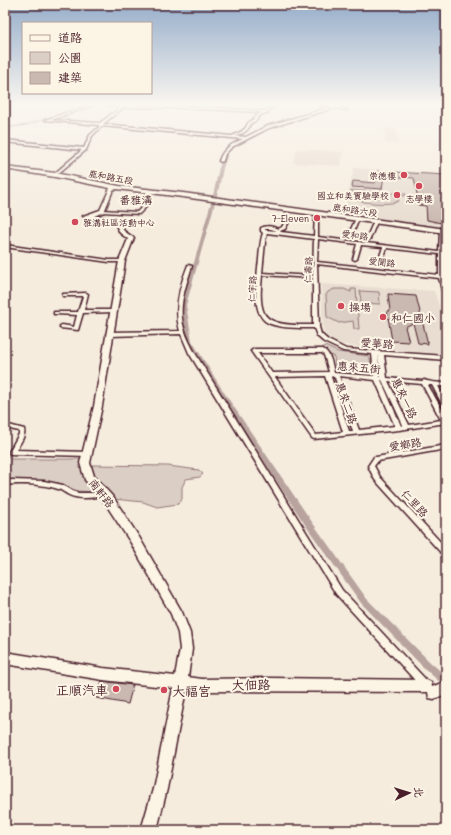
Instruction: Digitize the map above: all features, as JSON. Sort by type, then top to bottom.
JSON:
[{"type":"street","points":[[35,144],[85,149]]},
{"type":"street","points":[[55,175],[85,149],[87,144]]},
{"type":"street","points":[[221,161],[228,149],[237,144]]},
{"type":"street","name":"鹿和路五段","points":[[5,168],[55,175],[115,188],[214,200]]},
{"type":"street","points":[[115,188],[111,190],[102,211],[138,213],[144,207],[149,191]]},
{"type":"street","name":"鹿和路六段","points":[[214,200],[444,231]]},
{"type":"street","name":"南軒路","points":[[102,211],[86,216],[112,220],[118,224],[122,232],[131,238],[122,261],[98,406],[85,463],[87,472],[103,492],[135,540],[176,612],[184,633],[186,648],[181,683],[160,789],[149,830]]},
{"type":"street","name":"仁壽路","points":[[316,214],[316,327]]},
{"type":"street","points":[[350,236],[357,219]]},
{"type":"street","points":[[279,231],[284,228],[288,220]]},
{"type":"street","points":[[368,239],[375,222]]},
{"type":"street","name":"愛和路","points":[[263,231],[279,231],[316,239],[443,254]]},
{"type":"street","name":"仁宇路","points":[[263,231],[265,232],[258,296],[259,309],[264,318],[278,324],[316,327]]},
{"type":"street","points":[[444,231],[443,277],[446,299]]},
{"type":"street","points":[[355,259],[359,244]]},
{"type":"street","points":[[5,246],[109,261],[122,261]]},
{"type":"street","points":[[380,262],[385,247]]},
{"type":"street","name":"愛聞路","points":[[316,263],[443,277]]},
{"type":"street","points":[[190,266],[178,305],[182,332],[192,352],[339,592],[436,689]]},
{"type":"street","points":[[260,274],[315,277]]},
{"type":"street","points":[[62,327],[76,329],[86,294],[65,295]]},
{"type":"street","points":[[56,313],[113,311]]},
{"type":"street","name":"愛華路","points":[[316,327],[322,338],[334,346],[351,351],[446,358]]},
{"type":"street","points":[[109,334],[182,332]]},
{"type":"street","points":[[332,374],[327,355],[323,351],[254,351],[314,437],[399,428],[445,421],[424,382]]},
{"type":"street","name":"惠來一路","points":[[378,353],[377,378],[399,428]]},
{"type":"street","name":"惠來一路","points":[[378,353],[384,379],[407,427]]},
{"type":"street","name":"惠來五街","points":[[271,375],[332,374],[446,385]]},
{"type":"street","name":"惠來二路","points":[[347,434],[328,376],[332,374],[337,376],[357,433]]},
{"type":"street","points":[[434,383],[446,406]]},
{"type":"street","points":[[5,426],[22,430],[22,434],[12,452],[88,454]]},
{"type":"street","name":"愛鄉路","points":[[371,466],[376,459],[444,450]]},
{"type":"street","name":"仁里路","points":[[371,466],[377,478],[446,552]]},
{"type":"street","points":[[5,483],[44,483],[60,487],[78,495],[95,495],[103,492]]},
{"type":"street","name":"大佃路","points":[[5,658],[103,674],[202,685],[270,684],[436,689]]},
{"type":"shaded area","points":[[297,149],[343,152],[341,166],[293,163]]},
{"type":"shaded area","name":"國立和美實驗學校","points":[[354,168],[446,174],[446,229],[344,215]]},
{"type":"shaded area","name":"和仁國小","points":[[321,284],[434,291],[446,326],[446,354],[352,346],[340,344],[331,339],[324,333],[323,329]]},
{"type":"green space","points":[[350,191],[406,194],[406,196],[396,195],[399,201],[395,203],[382,204],[355,200],[351,198],[351,195],[354,192]]},
{"type":"green space","points":[[334,289],[344,289],[351,292],[351,289],[356,289],[359,329],[354,329],[353,321],[339,323],[327,317],[326,295]]},
{"type":"green space","points":[[360,291],[379,292],[380,304],[361,303]]},
{"type":"green space","points":[[325,346],[338,352],[369,356],[374,375],[336,371],[334,357],[321,349]]},
{"type":"green space","points":[[6,453],[11,459],[82,459],[82,473],[95,492],[77,491],[58,483],[5,480]]},
{"type":"green space","points":[[92,465],[168,466],[199,470],[203,474],[200,477],[186,479],[182,487],[182,499],[178,504],[157,507],[143,502],[113,499],[91,474]]},
{"type":"building","points":[[376,171],[446,175],[446,224],[427,220],[426,206],[418,205],[418,202],[415,199],[417,194],[414,178],[384,176],[382,189],[352,187],[353,181],[375,183]]},
{"type":"building","points":[[388,294],[416,296],[428,344],[418,343],[413,323],[405,327],[409,342],[392,341],[387,311],[390,311]]},
{"type":"building","name":"正順汽車","points":[[102,681],[133,685],[128,704],[96,698]]},
{"type":"waterway","points":[[239,144],[228,151],[221,168],[216,192],[184,305],[189,341],[220,391],[309,524],[364,601],[427,665],[446,682]]},
{"type":"place","name":"崇德樓","points":[[404,175]]},
{"type":"place","name":"志學樓","points":[[419,186]]},
{"type":"place","name":"國立和美實驗學校","points":[[397,195]]},
{"type":"place","name":"7-Eleven","points":[[317,218]]},
{"type":"place","name":"雅溝社區活動中心","points":[[75,222]]},
{"type":"place","name":"操場","points":[[341,306]]},
{"type":"place","name":"和仁國小","points":[[383,317]]},
{"type":"place","name":"正順汽車","points":[[116,689]]},
{"type":"place","name":"大福宮","points":[[164,690]]},
{"type":"district","name":"番雅溝","points":[[136,199]]}]
